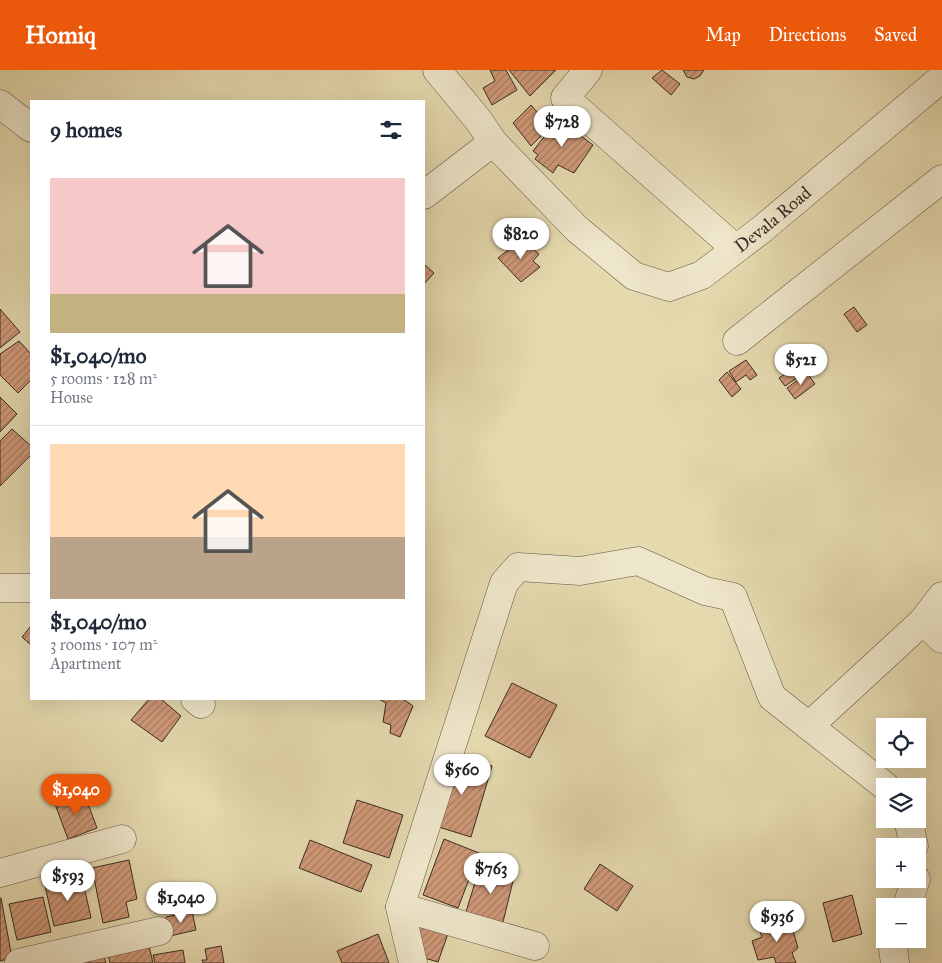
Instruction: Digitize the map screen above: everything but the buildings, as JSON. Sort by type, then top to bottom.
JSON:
[{"type":"street","points":[[437,70],[479,121],[493,142],[577,229],[634,276],[669,287],[702,275],[736,249]]},
{"type":"street","name":"Devala Road","points":[[588,70],[565,98],[736,249],[942,78]]},
{"type":"street","points":[[0,104],[30,127]]},
{"type":"street","points":[[425,194],[493,142]]},
{"type":"street","points":[[737,341],[942,179]]},
{"type":"street","points":[[413,963],[400,907],[504,583],[518,567],[580,571],[638,561],[704,591],[733,597],[772,697],[876,779]]},
{"type":"street","points":[[0,588],[30,588]]},
{"type":"street","points":[[809,726],[933,630],[942,596]]},
{"type":"street","points":[[0,873],[122,839]]},
{"type":"street","points":[[400,907],[535,946]]},
{"type":"street","points":[[19,963],[159,931]]},
{"type":"street","points":[[893,948],[895,963]]}]
